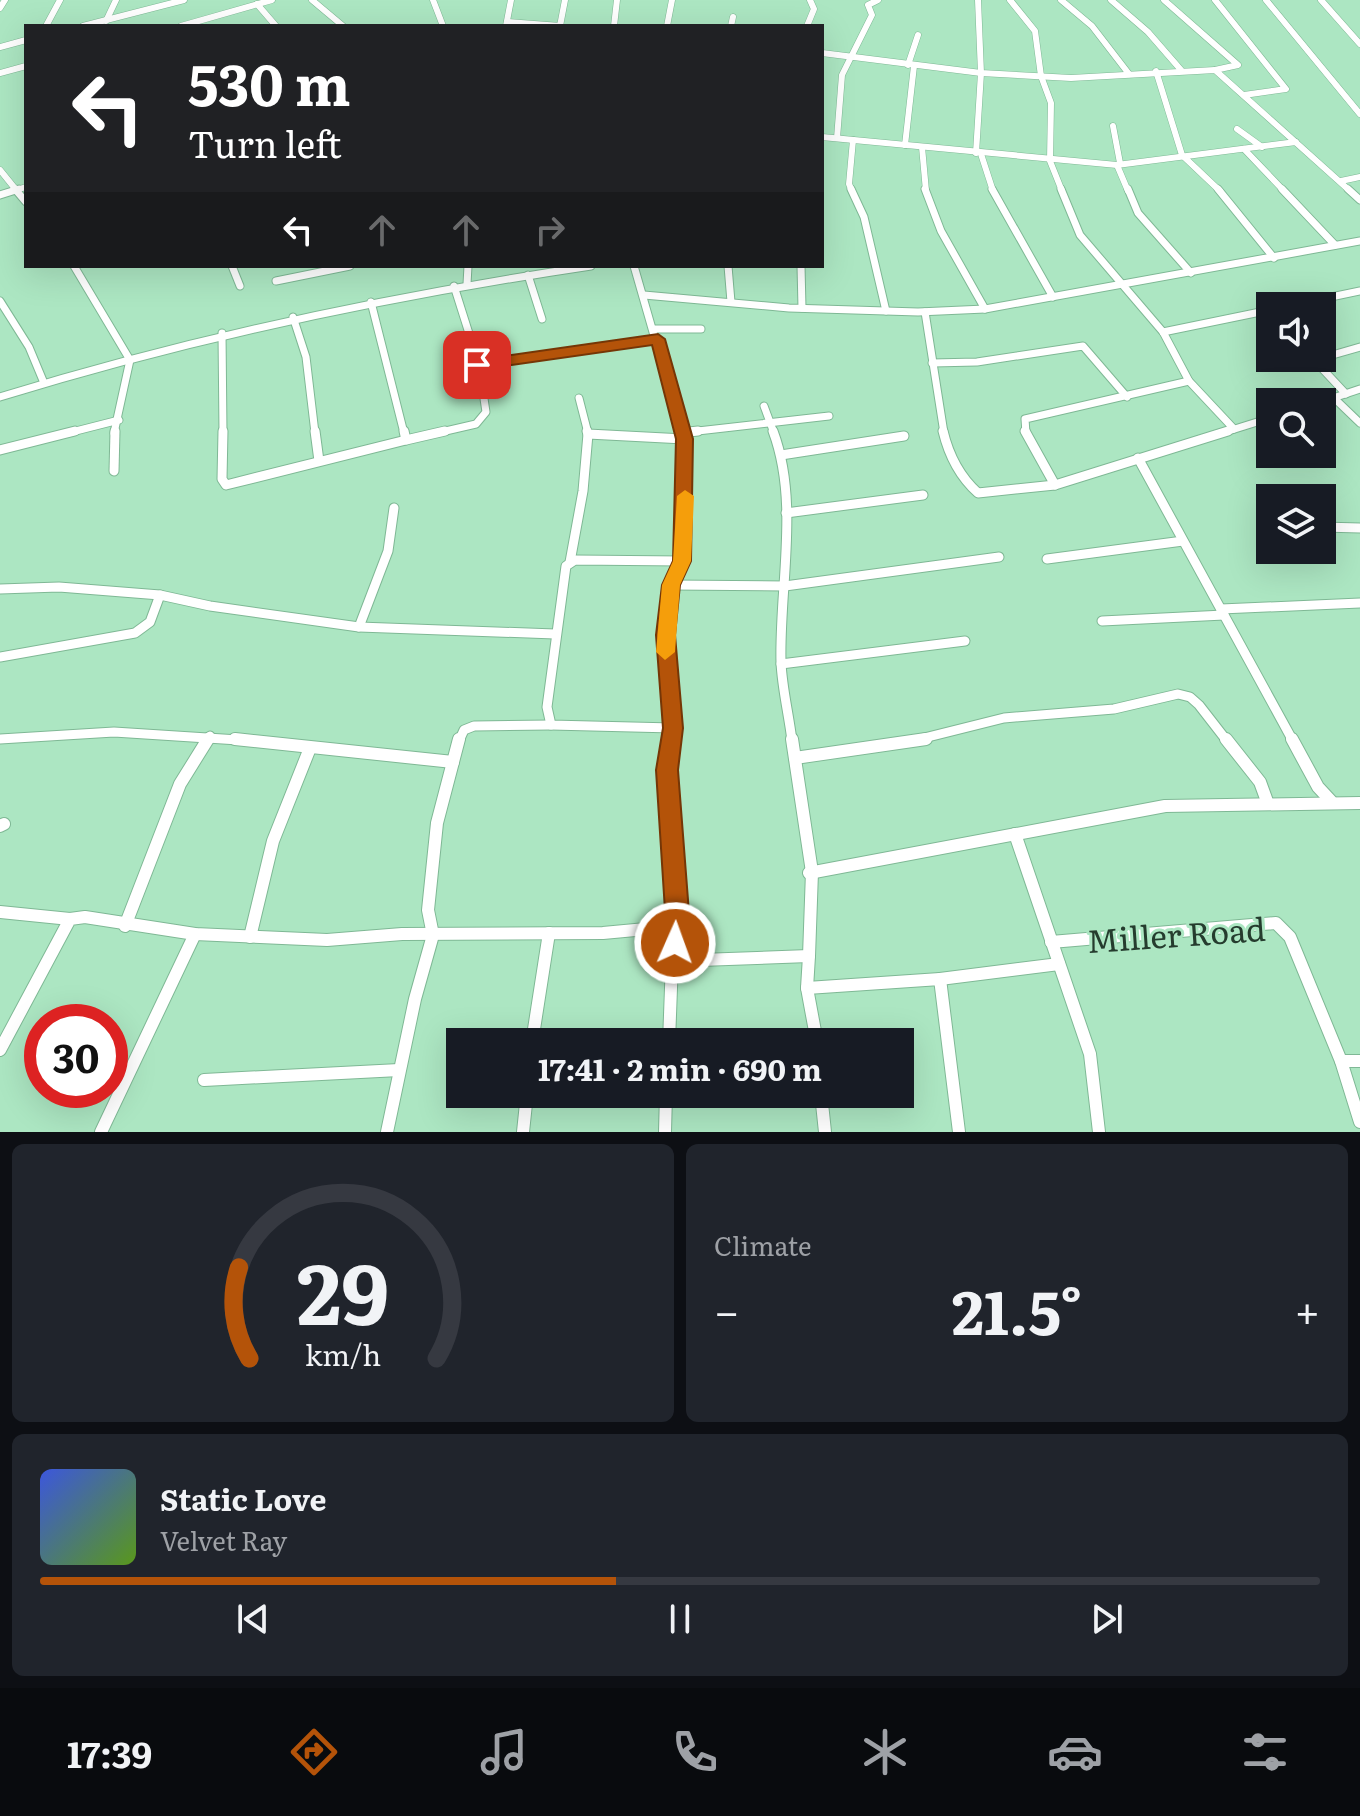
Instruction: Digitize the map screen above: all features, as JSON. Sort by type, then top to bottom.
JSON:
[{"type":"street","points":[[0,8],[5,0]]},
{"type":"street","points":[[47,24],[60,0]]},
{"type":"street","points":[[106,21],[116,0]]},
{"type":"street","points":[[92,24],[184,0]]},
{"type":"street","points":[[258,5],[272,0]]},
{"type":"street","points":[[188,24],[279,0]]},
{"type":"street","points":[[312,0],[341,24]]},
{"type":"street","points":[[433,0],[442,24]]},
{"type":"street","points":[[507,24],[511,0]]},
{"type":"street","points":[[560,24],[565,0]]},
{"type":"street","points":[[614,24],[617,0]]},
{"type":"street","points":[[667,24],[672,0]]},
{"type":"street","points":[[808,24],[814,9],[810,0]]},
{"type":"street","points":[[837,138],[842,75],[872,15],[868,5],[878,0]]},
{"type":"street","points":[[978,0],[981,73],[978,153],[995,199],[1053,297]]},
{"type":"street","points":[[1010,0],[1035,31],[1041,76],[1051,103],[1050,161],[1080,235],[1163,332],[1189,381],[1234,429]]},
{"type":"street","points":[[1061,0],[1092,26],[1129,74]]},
{"type":"street","points":[[1111,0],[1148,32],[1181,70]]},
{"type":"street","points":[[824,53],[981,73],[1071,78],[1215,70],[1238,65],[1164,0]]},
{"type":"street","points":[[1215,0],[1286,89],[1244,95]]},
{"type":"street","points":[[1266,0],[1360,114]]},
{"type":"street","points":[[1321,0],[1360,44]]},
{"type":"street","points":[[258,5],[274,24]]},
{"type":"street","points":[[216,16],[220,24]]},
{"type":"street","points":[[731,24],[733,17]]},
{"type":"street","points":[[905,145],[911,65],[918,35]]},
{"type":"street","points":[[0,47],[24,41]]},
{"type":"street","points":[[0,73],[24,67]]},
{"type":"street","points":[[1215,70],[1360,200]]},
{"type":"street","points":[[1156,71],[1182,155],[1209,178],[1274,258]]},
{"type":"street","points":[[1113,126],[1119,164],[1138,213],[1191,273]]},
{"type":"street","points":[[1237,129],[1262,147]]},
{"type":"street","points":[[824,137],[1050,161],[1119,164],[1296,142]]},
{"type":"street","points":[[853,140],[849,184],[864,217],[886,311]]},
{"type":"street","points":[[922,147],[920,169],[926,200],[985,309]]},
{"type":"street","points":[[1244,149],[1335,245]]},
{"type":"street","points":[[0,170],[24,200]]},
{"type":"street","points":[[1341,181],[1360,177]]},
{"type":"street","points":[[0,195],[24,188]]},
{"type":"street","points":[[644,295],[802,308],[925,312],[985,309],[1360,241]]},
{"type":"street","points":[[75,268],[130,360],[112,454],[114,471]]},
{"type":"street","points":[[233,268],[240,286]]},
{"type":"street","points":[[294,268],[296,278]]},
{"type":"street","points":[[276,281],[341,268]]},
{"type":"street","points":[[467,284],[468,268]]},
{"type":"street","points":[[635,268],[656,334],[682,436],[682,561],[671,585],[665,658],[673,728],[667,770],[678,926],[672,961],[670,1028]]},
{"type":"street","points":[[728,268],[731,302]]},
{"type":"street","points":[[801,268],[802,308]]},
{"type":"street","points":[[0,397],[222,333],[454,286],[528,275],[542,269]]},
{"type":"street","points":[[528,275],[542,319]]},
{"type":"street","points":[[222,333],[225,377],[222,479],[231,485],[476,424],[484,418],[487,411],[477,365],[454,286]]},
{"type":"street","points":[[1336,296],[1360,291]]},
{"type":"street","points":[[0,301],[29,347],[44,383]]},
{"type":"street","points":[[371,302],[406,440]]},
{"type":"street","points":[[925,312],[940,419],[959,473],[973,490],[986,493],[1055,485],[1256,422]]},
{"type":"street","points":[[1163,332],[1256,313]]},
{"type":"street","points":[[293,317],[306,357],[319,461]]},
{"type":"street","points":[[477,365],[701,329]]},
{"type":"street","points":[[932,363],[977,362],[1083,346],[1127,397]]},
{"type":"street","points":[[1336,354],[1360,347]]},
{"type":"street","points":[[1325,372],[1346,394]]},
{"type":"street","points":[[1055,485],[1023,427],[1025,419],[1189,381]]},
{"type":"street","points":[[1336,397],[1360,389]]},
{"type":"street","points":[[551,725],[547,707],[555,634],[583,491],[588,434],[579,398]]},
{"type":"street","points":[[1336,400],[1360,423]]},
{"type":"street","points":[[764,406],[781,455],[786,513],[781,664],[812,872],[807,988],[814,1028]]},
{"type":"street","points":[[588,434],[682,436],[829,416]]},
{"type":"street","points":[[0,450],[119,420]]},
{"type":"street","points":[[781,455],[904,436]]},
{"type":"street","points":[[1138,458],[1318,787],[1338,804],[1360,803]]},
{"type":"street","points":[[786,513],[923,495]]},
{"type":"street","points":[[359,627],[388,551],[394,508]]},
{"type":"street","points":[[1336,527],[1360,528]]},
{"type":"street","points":[[1047,559],[1183,541]]},
{"type":"street","points":[[671,585],[785,586],[999,557]]},
{"type":"street","points":[[570,562],[682,561]]},
{"type":"street","points":[[0,589],[59,587],[160,595],[210,606],[359,627],[555,634]]},
{"type":"street","points":[[0,657],[135,633],[150,622],[160,595]]},
{"type":"street","points":[[1102,621],[1360,603]]},
{"type":"street","points":[[781,664],[965,641]]},
{"type":"street","points":[[795,758],[939,737],[1004,718],[1114,709],[1178,694],[1199,705],[1260,782],[1268,804]]},
{"type":"street","points":[[387,1132],[399,1070],[433,935],[428,910],[437,823],[464,730],[474,726],[551,725],[673,728]]},
{"type":"street","points":[[0,739],[72,731],[210,736],[453,762]]},
{"type":"street","points":[[125,926],[180,784],[210,736]]},
{"type":"street","points":[[250,937],[257,884],[289,795],[310,748]]},
{"type":"street","points":[[812,872],[808,873],[1165,806],[1331,801]]},
{"type":"street","points":[[1015,834],[1090,1054],[1099,1132]]},
{"type":"street","points":[[0,912],[70,919],[85,917],[125,926],[195,934],[327,940],[603,933],[678,926]]},
{"type":"street","points":[[0,1049],[70,919]]},
{"type":"street","name":"Miller Road","points":[[1051,942],[1276,923],[1290,937],[1341,1061],[1360,1122]]},
{"type":"street","points":[[534,1028],[549,933]]},
{"type":"street","points":[[101,1132],[195,934]]},
{"type":"street","points":[[672,961],[809,956]]},
{"type":"street","points":[[807,988],[940,979],[1059,964]]},
{"type":"street","points":[[940,979],[959,1132]]},
{"type":"street","points":[[1341,1061],[1360,1061]]},
{"type":"street","points":[[204,1080],[399,1070]]},
{"type":"street","points":[[523,1132],[526,1108]]},
{"type":"street","points":[[665,1132],[666,1108]]},
{"type":"street","points":[[822,1108],[825,1132]]},
{"type":"slow traffic","points":[[665,652],[671,585],[682,561],[685,496]]},
{"type":"route","points":[[477,365],[658,339],[684,439],[686,482],[682,561],[671,585],[665,658],[673,728],[667,770],[678,926],[675,943]]}]
